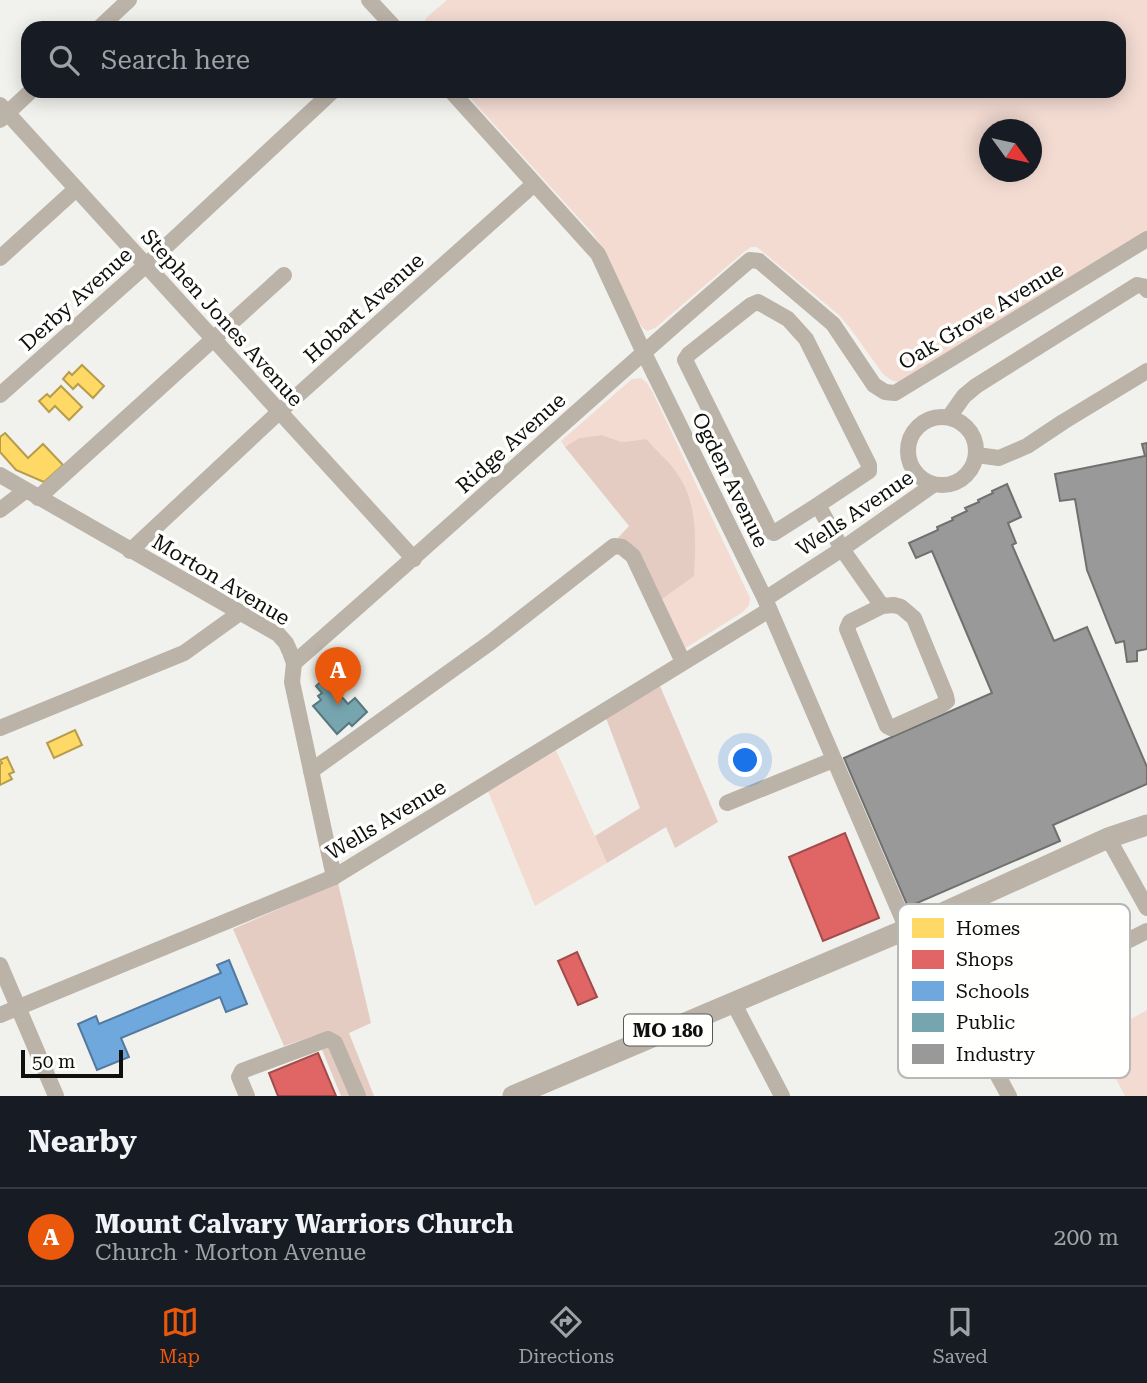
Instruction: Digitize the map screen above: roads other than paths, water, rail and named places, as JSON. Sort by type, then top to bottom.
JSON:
[{"type":"main road","name":"MO 180","points":[[962,904],[1108,838],[1147,825]]},
{"type":"main road","name":"MO 180","points":[[513,1096],[550,1089],[733,1002],[898,932]]},
{"type":"street","points":[[106,21],[129,0]]},
{"type":"street","points":[[369,0],[388,21]]},
{"type":"street","points":[[2,113],[22,98]]},
{"type":"street","name":"Derby Avenue","points":[[0,395],[325,98]]},
{"type":"street","name":"Ogden Avenue","points":[[458,98],[597,254],[767,604],[833,760],[902,904]]},
{"type":"street","name":"Stephen Jones Avenue","points":[[2,113],[76,190],[414,559]]},
{"type":"street","name":"Hobart Avenue","points":[[130,551],[279,412],[534,184]]},
{"type":"street","points":[[0,258],[76,190]]},
{"type":"street","name":"Oak Grove Avenue","points":[[759,261],[833,324],[874,384],[895,393],[1147,239]]},
{"type":"street","name":"Ridge Avenue","points":[[294,663],[414,559],[643,351],[750,260],[759,261]]},
{"type":"street","points":[[0,510],[32,494],[284,275]]},
{"type":"street","points":[[949,417],[964,396],[976,386],[1137,285],[1146,287],[1147,290]]},
{"type":"street","points":[[758,302],[788,319],[806,339],[869,465],[869,471],[818,505],[774,533],[770,531],[685,360],[689,354],[758,302]]},
{"type":"street","points":[[977,455],[999,458],[1027,446],[1147,371]]},
{"type":"street","points":[[943,416],[954,418],[972,433],[977,455],[973,467],[956,483],[933,485],[915,473],[910,463],[909,441],[922,423],[943,416]]},
{"type":"street","name":"Morton Avenue","points":[[0,475],[241,612],[286,643],[294,663],[292,682],[334,877]]},
{"type":"street","name":"Wells Avenue","points":[[0,1015],[334,877],[683,662],[933,485]]},
{"type":"street","points":[[818,505],[842,549],[882,606]]},
{"type":"street","points":[[311,771],[491,642],[614,546],[622,547],[633,556],[683,662]]},
{"type":"street","points":[[882,606],[901,607],[914,618],[947,701],[891,728],[887,726],[847,629],[850,622],[882,606]]},
{"type":"street","points":[[0,728],[184,653],[241,612]]},
{"type":"street","points":[[727,803],[833,760]]},
{"type":"street","points":[[1108,838],[1147,908]]},
{"type":"street","points":[[1130,940],[1147,931]]},
{"type":"street","points":[[0,965],[56,1096]]},
{"type":"street","points":[[733,1002],[782,1096]]},
{"type":"street","points":[[247,1096],[239,1077],[242,1072],[328,1039],[335,1043],[358,1096]]},
{"type":"street","name":"Ogden Avenue","points":[[999,1078],[1009,1096]]},
{"type":"place","name":"Mount Calvary Warriors Church","points":[[338,705]]}]
